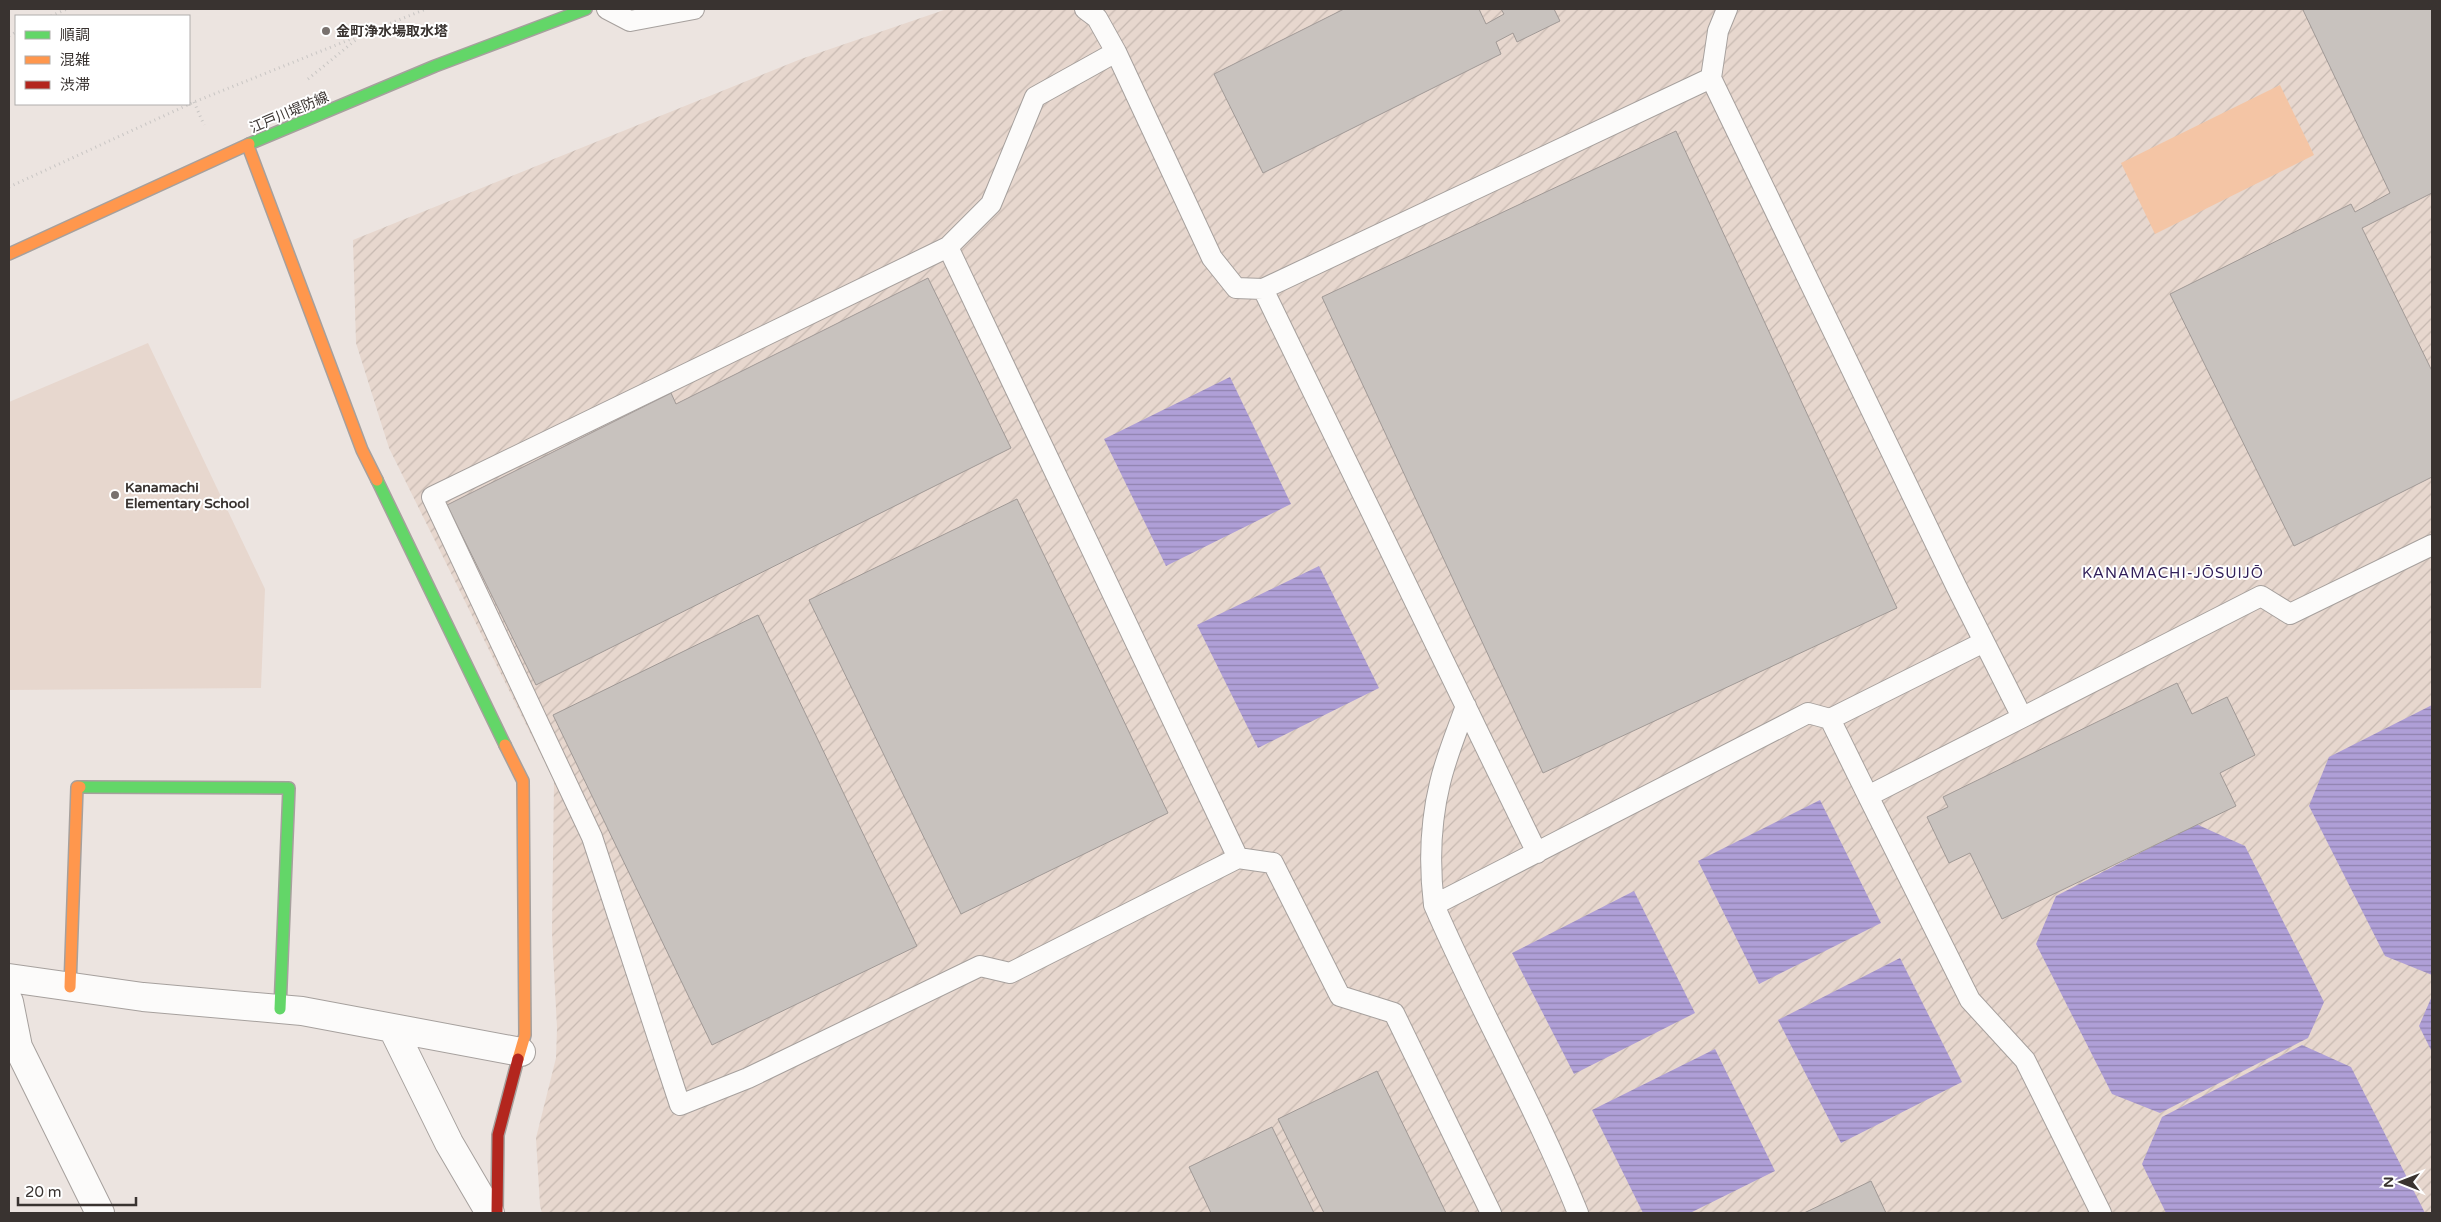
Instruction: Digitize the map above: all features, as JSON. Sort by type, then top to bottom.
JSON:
[{"type":"street","name":"江戸川堤防線","points":[[9,254],[177,175],[435,66],[586,9]]},
{"type":"street","points":[[248,146],[362,450],[523,781],[525,1035],[498,1134],[497,1213]]},
{"type":"street","points":[[70,987],[77,787],[289,788],[280,1009]]},
{"type":"street","points":[[9,978],[143,997],[280,1009],[521,1052]]},
{"type":"street","points":[[9,1002],[18,1047],[100,1213]]},
{"type":"street","points":[[393,1029],[449,1143],[490,1213]]},
{"type":"lane","points":[[607,9],[630,21],[694,9]]},
{"type":"lane","points":[[1085,9],[1097,18],[1116,52],[1212,258],[1236,288],[1263,289],[1711,78]]},
{"type":"lane","points":[[1727,9],[1718,31],[1711,78],[2022,717]]},
{"type":"lane","points":[[1116,52],[1035,97],[991,204],[948,247],[432,497],[592,837],[680,1105],[748,1078],[980,966],[1010,973],[1238,858],[1273,863],[1340,996],[1394,1013],[1491,1213]]},
{"type":"lane","points":[[948,247],[1238,858]]},
{"type":"lane","points":[[1263,289],[1537,853]]},
{"type":"lane","points":[[1868,796],[2261,596],[2290,614],[2432,545]]},
{"type":"lane","points":[[1434,905],[1808,713],[1830,719],[1984,642]]},
{"type":"lane","points":[[1466,706],[1440,781],[1432,822],[1430,868],[1434,905],[1453,950],[1553,1150],[1578,1213]]},
{"type":"lane","points":[[1830,719],[1970,1000],[2025,1060],[2101,1213]]},
{"type":"path","points":[[53,15],[67,9]]},
{"type":"path","points":[[190,104],[426,9]]},
{"type":"path","points":[[307,80],[365,32]]},
{"type":"path","points":[[194,102],[197,110]]},
{"type":"path","points":[[9,187],[187,105]]},
{"type":"shaded area","points":[[947,9],[2432,9],[2432,1213],[542,1213],[536,1138],[556,1058],[557,1028],[552,933],[554,781],[389,448],[356,343],[353,240],[801,59]]},
{"type":"shaded area","points":[[2280,85],[2314,155],[2155,234],[2121,163]]},
{"type":"shaded area","name":"Kanamachi Elementary School","points":[[148,343],[265,589],[261,688],[9,690],[9,402]]},
{"type":"shaded area","points":[[1230,377],[1291,504],[1166,566],[1104,439]]},
{"type":"shaded area","points":[[1319,566],[1379,688],[1258,748],[1197,625]]},
{"type":"shaded area","points":[[2432,705],[2432,975],[2385,956],[2309,806],[2329,757]]},
{"type":"shaded area","points":[[1820,800],[1881,923],[1759,984],[1698,861]]},
{"type":"shaded area","points":[[2196,824],[2245,846],[2324,1002],[2308,1038],[2160,1113],[2112,1094],[2036,944],[2056,896]]},
{"type":"shaded area","points":[[1634,891],[1695,1013],[1574,1074],[1512,953]]},
{"type":"shaded area","points":[[1900,958],[1962,1082],[1841,1143],[1778,1020]]},
{"type":"shaded area","points":[[2432,996],[2432,1052],[2419,1026]]},
{"type":"shaded area","points":[[2302,1045],[2351,1067],[2425,1213],[2166,1213],[2142,1164],[2162,1117]]},
{"type":"shaded area","points":[[1715,1049],[1775,1171],[1690,1213],[1643,1213],[1592,1110]]},
{"type":"building","points":[[1344,9],[1479,9],[1486,24],[1504,14],[1501,9],[1554,9],[1560,21],[1517,42],[1513,33],[1496,42],[1501,54],[1263,173],[1214,74]]},
{"type":"building","points":[[2432,9],[2432,193],[2362,228],[2432,371],[2432,477],[2294,546],[2170,294],[2351,204],[2355,212],[2390,193],[2303,10]]},
{"type":"building","points":[[1676,131],[1897,608],[1543,773],[1322,297]]},
{"type":"building","points":[[928,278],[1011,448],[536,685],[447,505],[671,393],[676,404]]},
{"type":"building","points":[[1017,499],[1168,813],[961,914],[809,600]]},
{"type":"building","points":[[758,615],[917,946],[712,1045],[553,715]]},
{"type":"building","points":[[2177,683],[2192,714],[2227,697],[2255,755],[2220,773],[2236,806],[2002,919],[1970,853],[1949,863],[1927,817],[1948,807],[1943,797]]},
{"type":"building","points":[[1377,1071],[1446,1213],[1324,1213],[1278,1119]]},
{"type":"building","points":[[1272,1127],[1314,1213],[1211,1213],[1189,1167]]},
{"type":"building","points":[[1871,1181],[1886,1213],[1804,1213]]},
{"type":"traffic: fast","points":[[249,144],[435,66],[586,9]]},
{"type":"traffic: fast","points":[[377,480],[505,745]]},
{"type":"traffic: fast","points":[[80,787],[289,788],[280,1009]]},
{"type":"traffic: slow","points":[[9,254],[249,144]]},
{"type":"traffic: slow","points":[[248,146],[362,450],[377,480]]},
{"type":"traffic: slow","points":[[505,745],[523,781],[525,1035],[518,1059]]},
{"type":"traffic: slow","points":[[70,987],[77,787],[80,787]]},
{"type":"traffic: jam","points":[[497,1213],[498,1135],[518,1059]]},
{"type":"place","name":"金町浄水場取水塔","points":[[326,31]]},
{"type":"place","name":"Kanamachi Elementary School","points":[[115,495]]},
{"type":"district","name":"KANAMACHI-JŌSUIJŌ","points":[[2173,573]]}]
